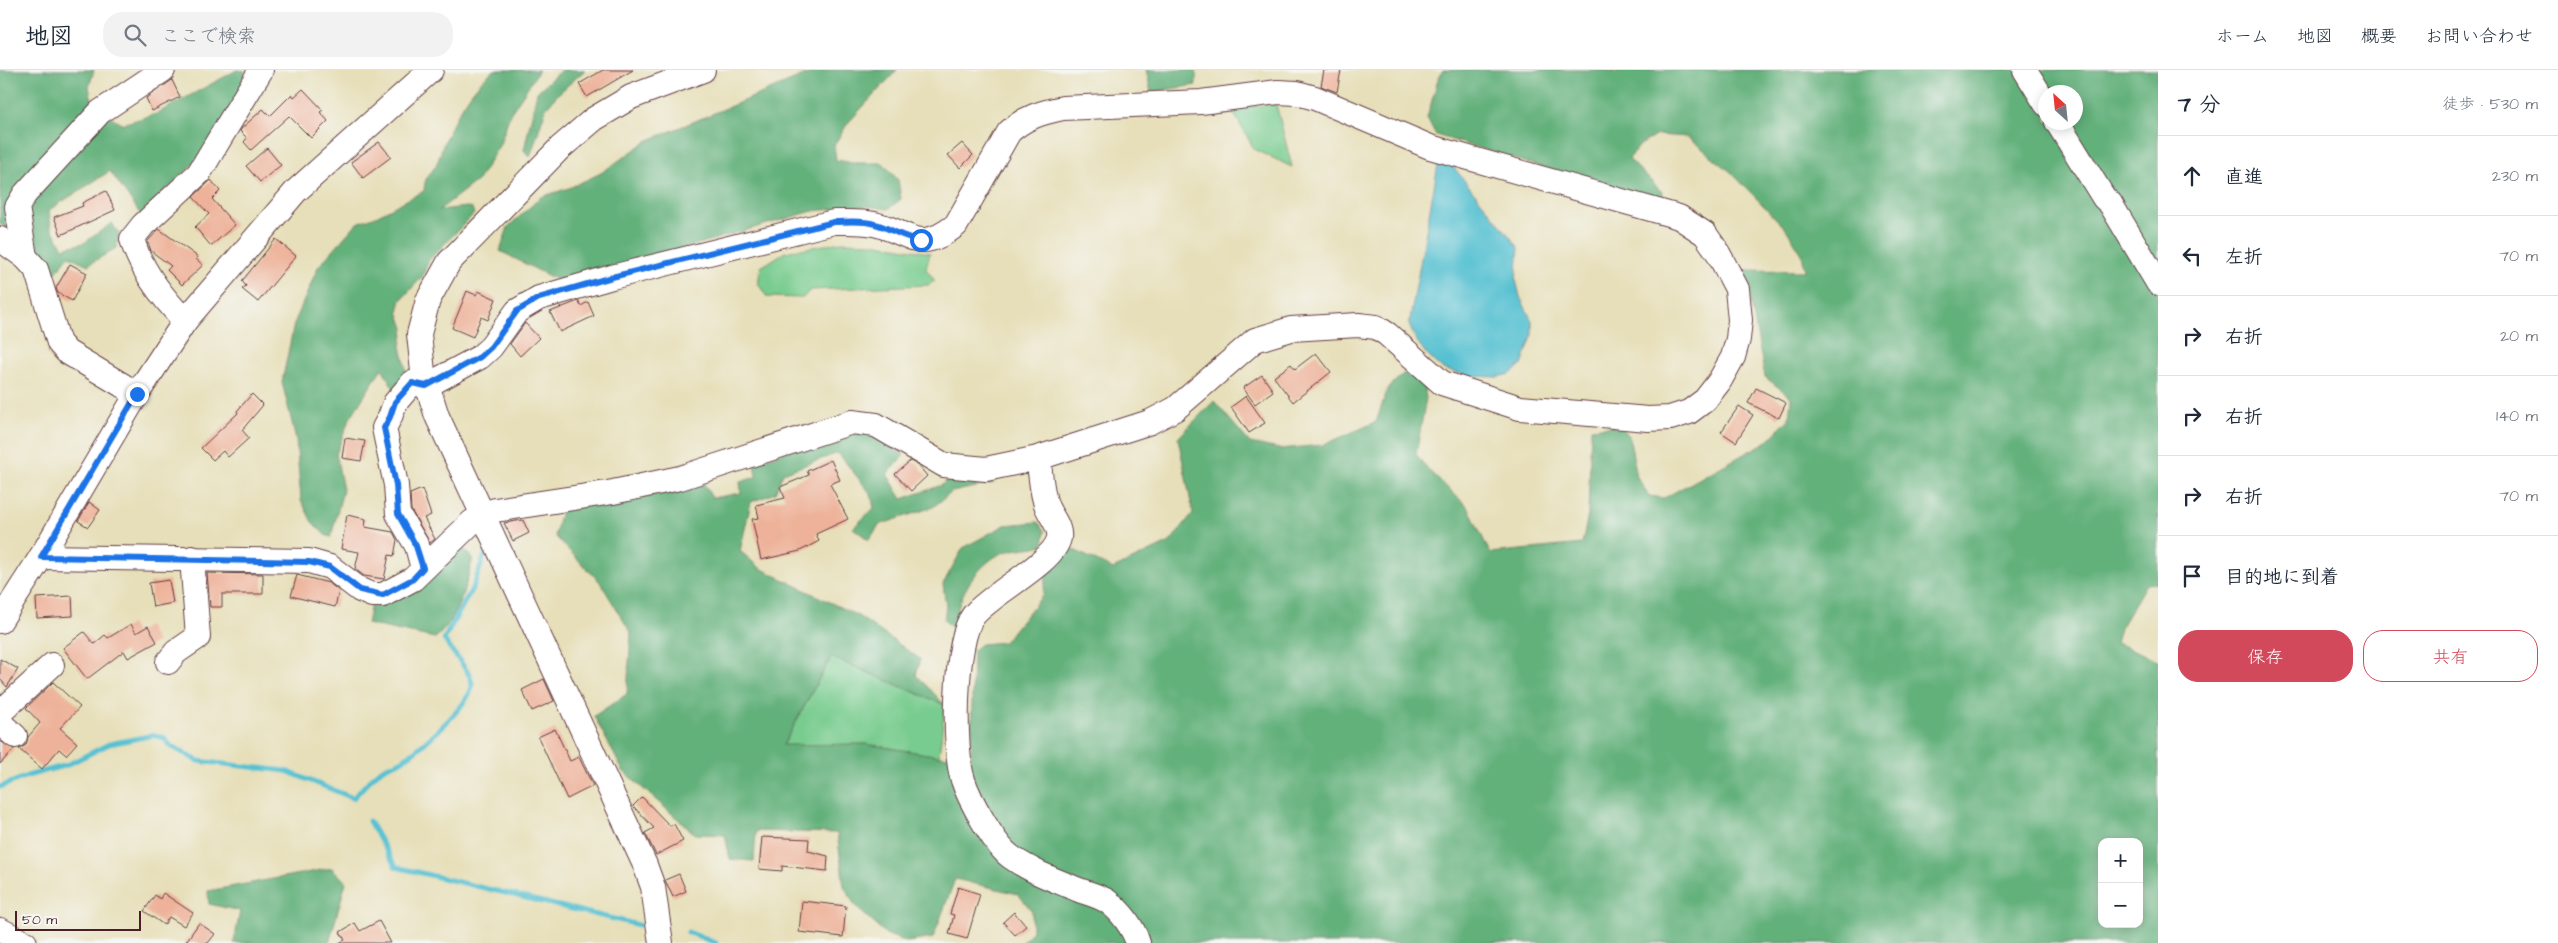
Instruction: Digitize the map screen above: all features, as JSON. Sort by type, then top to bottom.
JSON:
[{"type":"street","points":[[25,257],[17,207],[25,194],[100,112],[163,70]]},
{"type":"street","points":[[185,321],[175,311],[140,260],[132,239],[143,226],[199,173],[261,70]]},
{"type":"street","points":[[0,621],[41,557],[137,394],[185,321],[296,191],[431,70]]},
{"type":"street","points":[[661,943],[656,900],[645,865],[437,416],[426,386],[419,334],[423,316],[436,282],[450,262],[560,148],[594,120],[631,97],[703,70]]},
{"type":"street","points":[[2025,70],[2038,91]]},
{"type":"street","points":[[41,557],[192,558],[316,563],[330,567],[360,590],[383,595],[405,584],[423,568],[482,515],[494,510],[613,492],[680,478],[852,422],[865,422],[876,426],[944,465],[986,469],[1038,458],[1150,422],[1175,409],[1255,340],[1291,329],[1327,325],[1376,327],[1387,334],[1442,383],[1520,408],[1648,419],[1670,418],[1688,412],[1705,400],[1719,382],[1733,357],[1738,339],[1740,320],[1737,289],[1705,234],[1679,217],[1430,148],[1315,98],[1278,92],[1201,102],[1064,108],[1042,112],[1016,125],[1009,132],[956,224],[945,234],[930,240],[911,239],[875,224],[856,221],[834,222],[612,277],[539,298],[517,311],[491,347],[480,357],[426,386],[412,383],[395,402],[384,428],[396,485],[398,514],[416,546],[423,568]]},
{"type":"street","points":[[2062,130],[2104,198],[2110,203],[2158,283]]},
{"type":"street","points":[[0,239],[25,257],[36,269],[58,343],[67,352],[137,394]]},
{"type":"street","points":[[1038,458],[1046,505],[1059,529],[1059,539],[1051,552],[972,616],[965,630],[960,650],[957,747],[963,780],[983,821],[1009,856],[1039,874],[1106,901],[1126,919],[1138,943]]},
{"type":"street","points":[[168,662],[176,652],[198,637],[192,558]]},
{"type":"street","points":[[0,708],[3,710],[52,665]]},
{"type":"street","points":[[0,930],[25,943]]},
{"type":"green space","points":[[0,70],[94,70],[89,87],[93,105],[122,124],[156,114],[237,70],[245,71],[239,93],[219,132],[190,167],[141,215],[110,171],[49,210],[51,227],[63,248],[84,243],[112,223],[119,234],[116,248],[88,265],[69,256],[51,279],[33,244],[0,224]]},
{"type":"green space","points":[[494,70],[539,70],[510,114],[500,144],[478,180],[439,210],[467,207],[472,208],[474,214],[429,260],[422,277],[401,300],[398,311],[404,328],[401,346],[406,370],[405,382],[394,389],[382,368],[349,420],[336,454],[343,490],[331,537],[325,535],[312,522],[301,500],[296,439],[282,382],[294,324],[318,267],[357,223],[376,216],[424,191],[426,179],[434,169],[453,123],[471,94]]},
{"type":"green space","points":[[561,70],[585,70],[558,94],[546,108],[530,157],[524,150],[537,92]]},
{"type":"green space","points":[[818,70],[897,70],[848,123],[834,145],[836,160],[854,163],[883,163],[898,180],[901,199],[888,209],[866,206],[813,211],[576,279],[555,279],[500,251],[508,227],[541,197],[569,188],[601,173],[647,141]]},
{"type":"green space","points":[[1146,70],[1196,70],[1196,85],[1151,92]]},
{"type":"green space","points":[[1443,70],[1605,70],[1618,73],[1621,70],[2158,70],[2158,583],[2146,584],[2120,628],[2116,643],[2158,660],[2158,943],[1021,943],[1032,932],[1032,911],[1018,894],[955,879],[933,938],[906,942],[886,934],[856,907],[844,886],[837,833],[756,831],[754,861],[730,859],[725,835],[695,834],[623,771],[594,716],[627,694],[631,633],[600,582],[555,536],[561,510],[703,482],[712,498],[741,493],[740,482],[756,477],[754,463],[826,436],[868,433],[904,455],[887,474],[902,499],[942,485],[952,475],[993,475],[994,483],[952,492],[933,507],[879,525],[869,540],[853,528],[874,508],[871,494],[838,453],[783,473],[775,493],[751,502],[740,551],[760,568],[858,616],[920,659],[916,675],[945,705],[831,657],[783,745],[865,744],[939,756],[971,758],[973,650],[981,644],[1004,642],[1043,595],[1048,562],[1072,549],[1113,569],[1170,542],[1193,513],[1178,438],[1214,401],[1250,443],[1279,449],[1323,445],[1376,422],[1388,388],[1404,373],[1423,381],[1426,398],[1416,454],[1427,469],[1468,507],[1490,553],[1582,544],[1588,515],[1591,428],[1620,425],[1629,436],[1637,477],[1649,496],[1664,498],[1766,442],[1789,419],[1791,397],[1765,377],[1745,270],[1805,271],[1802,254],[1786,229],[1731,172],[1688,137],[1657,135],[1640,145],[1629,159],[1664,194],[1656,202],[1436,135],[1427,118],[1438,79]]},
{"type":"green space","points":[[1276,104],[1292,167],[1254,149],[1231,108]]},
{"type":"green space","points":[[841,242],[872,243],[930,253],[926,269],[935,281],[928,285],[810,290],[803,298],[767,297],[758,283],[761,267],[785,252]]},
{"type":"green space","points":[[1038,522],[1045,531],[1043,545],[1005,552],[984,566],[972,579],[963,594],[953,628],[944,620],[946,606],[943,584],[963,548],[1005,525]]},
{"type":"green space","points":[[465,550],[473,558],[464,590],[450,622],[435,638],[367,624],[371,604],[376,607],[381,606],[454,551]]},
{"type":"green space","points":[[831,657],[945,705],[939,756],[865,744],[783,746]]},
{"type":"green space","points":[[332,868],[346,882],[329,943],[234,943],[240,911],[209,904],[208,891]]},
{"type":"water","points":[[1451,164],[1519,248],[1516,280],[1520,297],[1532,321],[1532,336],[1522,365],[1510,374],[1498,377],[1470,376],[1442,369],[1427,355],[1416,340],[1409,325],[1438,165]]},
{"type":"building","points":[[603,70],[633,70],[587,97],[579,84]]},
{"type":"building","points":[[1324,70],[1341,70],[1337,92],[1321,86]]},
{"type":"building","points":[[172,80],[180,97],[152,111],[146,98]]},
{"type":"building","points":[[303,89],[323,110],[320,112],[328,121],[311,138],[289,116],[251,150],[244,142],[247,138],[240,131],[242,128],[263,109],[270,116],[292,94],[294,97]]},
{"type":"building","points":[[379,142],[391,157],[363,178],[351,162]]},
{"type":"building","points":[[962,143],[973,155],[960,168],[948,155]]},
{"type":"building","points":[[267,148],[281,165],[260,182],[246,166]]},
{"type":"building","points":[[211,180],[220,191],[212,199],[235,225],[211,246],[195,227],[209,214],[193,197]]},
{"type":"building","points":[[106,191],[115,210],[61,235],[54,217],[83,206],[82,203]]},
{"type":"building","points":[[159,229],[198,257],[196,259],[203,265],[182,285],[167,270],[171,266],[151,251],[147,242]]},
{"type":"building","points":[[276,239],[296,256],[258,302],[242,289],[246,286],[242,281]]},
{"type":"building","points":[[70,264],[87,273],[72,301],[58,293],[56,288]]},
{"type":"building","points":[[467,291],[476,295],[478,291],[496,299],[488,320],[481,317],[473,337],[452,328]]},
{"type":"building","points":[[578,301],[581,306],[588,302],[594,316],[560,332],[550,312]]},
{"type":"building","points":[[525,323],[539,338],[520,356],[510,344]]},
{"type":"building","points":[[1316,353],[1331,372],[1293,402],[1274,377],[1291,364],[1295,369]]},
{"type":"building","points":[[1262,375],[1273,391],[1255,404],[1243,388]]},
{"type":"building","points":[[1756,388],[1786,403],[1779,418],[1748,403]]},
{"type":"building","points":[[252,394],[263,405],[242,430],[249,438],[228,457],[223,451],[213,460],[201,448],[238,413],[237,411]]},
{"type":"building","points":[[1246,396],[1265,423],[1249,433],[1231,407]]},
{"type":"building","points":[[1739,406],[1753,415],[1736,442],[1721,432]]},
{"type":"building","points":[[345,438],[365,441],[361,461],[342,458]]},
{"type":"building","points":[[831,460],[840,480],[830,484],[848,519],[816,534],[819,541],[800,551],[761,560],[752,519],[759,518],[756,505],[785,498],[780,487],[809,475],[807,471]]},
{"type":"building","points":[[910,461],[918,465],[927,476],[911,491],[895,474]]},
{"type":"building","points":[[422,489],[431,515],[424,518],[435,539],[430,543],[411,510],[410,494]]},
{"type":"building","points":[[89,502],[100,510],[88,527],[78,521]]},
{"type":"building","points":[[347,515],[366,519],[365,527],[393,532],[397,540],[394,556],[389,555],[384,579],[364,576],[355,569],[359,552],[341,549]]},
{"type":"building","points":[[523,520],[529,533],[513,541],[504,523]]},
{"type":"building","points":[[207,573],[263,574],[263,594],[222,594],[222,607],[210,607]]},
{"type":"building","points":[[297,575],[329,583],[339,591],[335,607],[291,596]]},
{"type":"building","points":[[169,580],[173,603],[153,607],[149,583]]},
{"type":"building","points":[[72,596],[73,616],[37,618],[36,598]]},
{"type":"building","points":[[131,624],[136,633],[148,626],[157,642],[128,658],[124,651],[87,679],[63,648],[84,632],[94,644],[105,635],[108,638]]},
{"type":"building","points":[[0,659],[18,669],[7,687],[0,679]]},
{"type":"building","points":[[544,679],[554,701],[532,711],[522,690]]},
{"type":"building","points":[[53,682],[80,707],[60,728],[77,743],[66,755],[59,749],[42,769],[19,749],[26,745],[28,737],[40,723],[26,708]]},
{"type":"building","points":[[555,729],[570,761],[579,757],[593,786],[567,799],[538,737]]},
{"type":"building","points":[[0,741],[14,749],[0,764]]},
{"type":"building","points":[[642,797],[670,826],[674,824],[683,841],[656,855],[645,833],[654,828],[633,806]]},
{"type":"building","points":[[762,837],[809,839],[808,851],[828,856],[827,871],[782,866],[782,871],[759,869]]},
{"type":"building","points":[[679,874],[686,891],[673,897],[665,880]]},
{"type":"building","points":[[958,887],[980,894],[967,939],[949,934],[954,915],[950,914]]},
{"type":"building","points":[[163,893],[193,913],[184,926],[169,917],[164,925],[144,911],[155,895],[160,899]]},
{"type":"building","points":[[802,901],[846,906],[843,937],[799,932]]},
{"type":"building","points":[[1014,912],[1026,926],[1015,935],[1003,922]]},
{"type":"building","points":[[379,921],[391,943],[339,943],[345,940],[340,932],[355,923],[360,931]]},
{"type":"building","points":[[199,923],[215,934],[208,943],[185,943]]},
{"type":"waterway","points":[[0,787],[27,776],[67,765],[109,744],[154,735],[164,738],[171,746],[198,761],[286,771],[353,798],[380,771],[401,761],[431,737],[464,703],[470,692],[471,679],[444,639],[474,585],[485,554]]},
{"type":"waterway","points":[[369,821],[396,867],[639,925]]},
{"type":"waterway","points":[[688,932],[716,943]]},
{"type":"route","points":[[137,394],[41,557],[192,558],[309,562],[330,567],[360,590],[372,595],[383,595],[413,579],[423,568],[416,546],[398,514],[396,485],[390,467],[389,449],[384,428],[395,402],[412,383],[426,386],[480,357],[491,347],[517,311],[526,304],[539,298],[612,277],[648,270],[834,222],[856,221],[875,224],[911,239],[921,240]]}]
